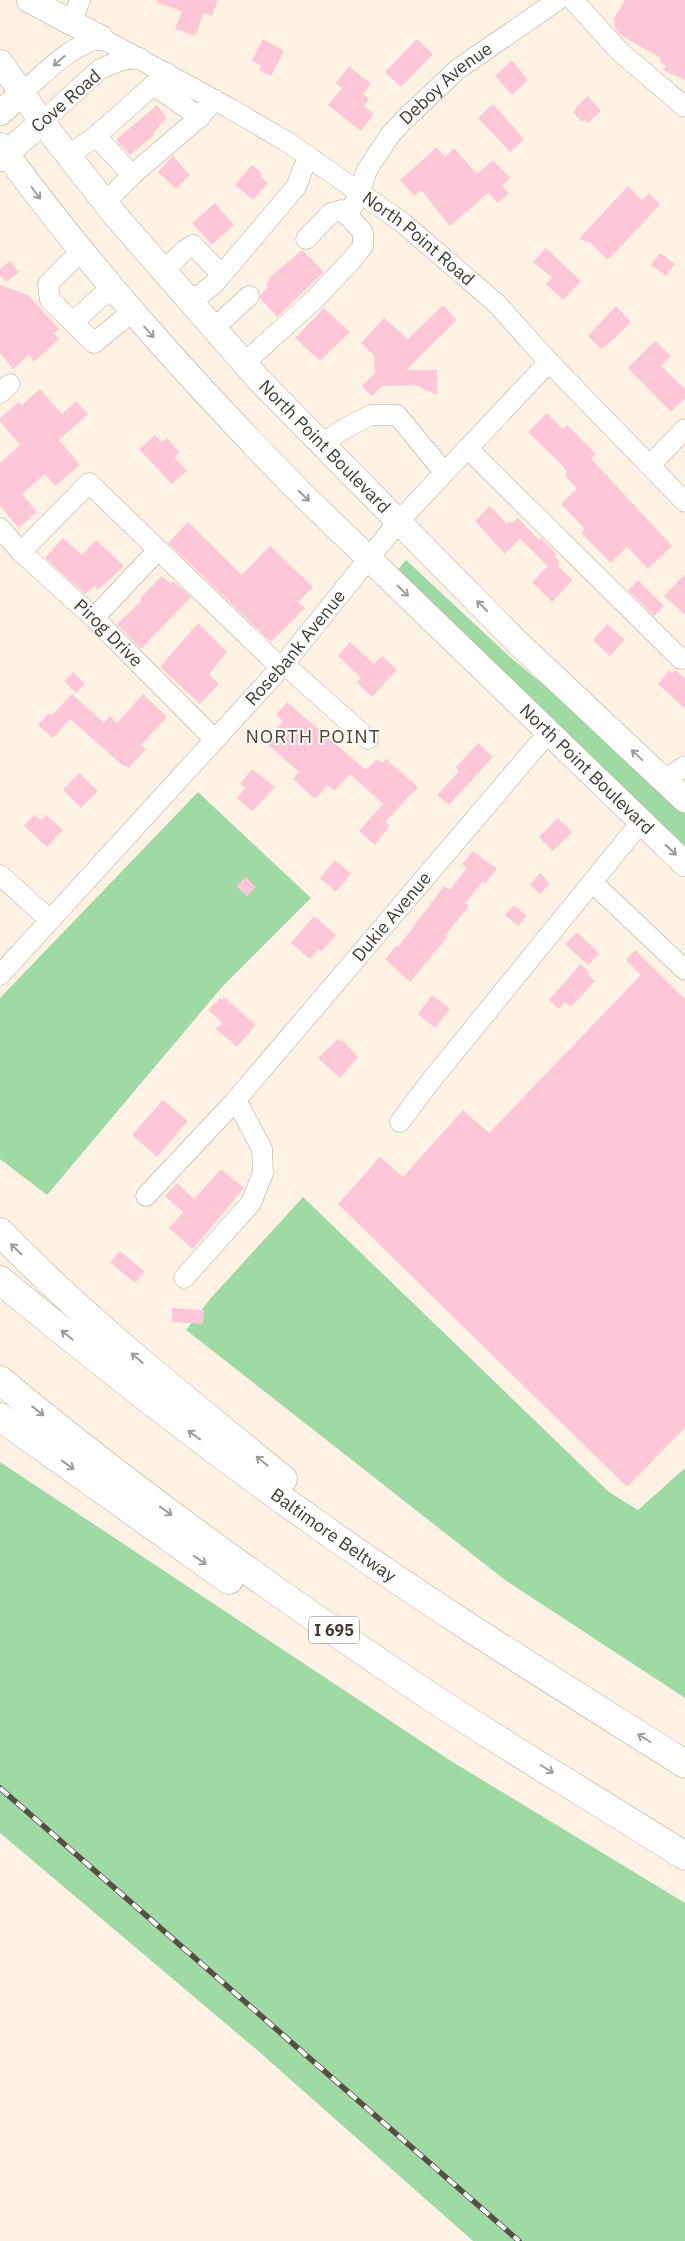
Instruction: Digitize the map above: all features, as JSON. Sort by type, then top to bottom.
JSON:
[{"type":"highway","points":[[0,1232],[59,1290],[198,1409],[323,1511],[392,1559],[522,1662]]},
{"type":"highway","name":"Baltimore Beltway","points":[[0,1280],[188,1431],[298,1511],[385,1572],[522,1662],[685,1764]]},
{"type":"highway","name":"I 695","points":[[0,1380],[150,1499],[276,1592],[423,1692],[685,1856]]},
{"type":"highway","points":[[0,1417],[303,1630],[417,1702],[520,1752]]},
{"type":"main road","points":[[30,0],[101,38]]},
{"type":"main road","name":"North Point Boulevard","points":[[0,62],[21,94],[104,202],[244,363],[516,641],[685,800]]},
{"type":"main road","name":"Cove Road","points":[[0,114],[21,94]]},
{"type":"main road","name":"Cove Road","points":[[2,153],[42,122]]},
{"type":"main road","name":"North Point Boulevard","points":[[2,153],[132,312],[252,443],[301,493],[685,864]]},
{"type":"street","points":[[71,22],[80,0]]},
{"type":"street","name":"Deboy Avenue","points":[[348,216],[360,191],[367,170],[390,135],[433,91],[458,69],[558,0]]},
{"type":"street","points":[[572,0],[619,51],[685,107]]},
{"type":"street","name":"North Point Road","points":[[101,38],[140,58],[160,79],[214,99],[308,156],[404,223],[497,304],[549,362],[685,502]]},
{"type":"street","name":"Cove Road","points":[[21,94],[72,50],[85,42],[101,38]]},
{"type":"street","name":"Cove Road","points":[[42,122],[100,69],[122,60],[140,58]]},
{"type":"street","points":[[68,156],[96,136],[160,79],[200,117]]},
{"type":"street","points":[[104,202],[132,175],[200,117],[214,99]]},
{"type":"street","points":[[96,136],[132,175]]},
{"type":"street","points":[[190,302],[214,284],[296,187],[308,156]]},
{"type":"street","points":[[244,363],[313,301],[363,246],[363,232],[341,210],[331,213],[306,239]]},
{"type":"street","points":[[163,271],[193,245],[221,274]]},
{"type":"street","points":[[81,251],[48,284],[50,300],[94,343],[132,312]]},
{"type":"street","points":[[73,322],[112,288]]},
{"type":"street","points":[[213,329],[249,296]]},
{"type":"street","name":"Rosebank Avenue","points":[[0,975],[282,666],[398,522],[549,362]]},
{"type":"street","points":[[322,444],[340,431],[371,415],[397,415],[444,472]]},
{"type":"street","points":[[650,466],[685,429]]},
{"type":"street","points":[[467,448],[680,651]]},
{"type":"street","points":[[21,552],[89,483],[157,551],[282,666],[368,739]]},
{"type":"street","name":"Pirog Drive","points":[[0,528],[21,552],[94,618],[215,740]]},
{"type":"street","points":[[94,618],[157,551]]},
{"type":"street","name":"Dukie Avenue","points":[[146,1196],[236,1100],[548,733]]},
{"type":"street","points":[[664,780],[685,766]]},
{"type":"street","points":[[400,1122],[430,1082],[641,822]]},
{"type":"street","points":[[0,875],[50,920]]},
{"type":"street","points":[[593,883],[685,970]]},
{"type":"street","points":[[184,1278],[251,1203],[263,1173],[262,1149],[236,1100]]},
{"type":"green space","points":[[406,560],[510,657],[597,729],[685,813],[685,851],[395,573]]},
{"type":"green space","points":[[198,792],[311,898],[222,987],[47,1195],[0,1159],[0,998]]},
{"type":"green space","points":[[303,1197],[609,1492],[638,1510],[685,1468],[685,1698],[505,1580],[186,1330],[210,1299]]},
{"type":"green space","points":[[0,1462],[451,1761],[685,1903],[685,2241],[473,2241],[257,2050],[0,1833]]},
{"type":"building","points":[[157,0],[218,0],[212,16],[204,13],[195,36],[175,29],[182,11],[157,3]]},
{"type":"building","points":[[625,0],[685,0],[685,80],[663,70],[666,65],[660,62],[661,58],[619,34],[614,27],[615,21],[613,20]]},
{"type":"building","points":[[263,39],[284,51],[271,76],[259,70],[261,66],[252,60]]},
{"type":"building","points":[[417,39],[433,54],[401,87],[385,72]]},
{"type":"building","points":[[512,60],[528,80],[512,95],[495,76]]},
{"type":"building","points":[[349,66],[371,84],[363,94],[369,99],[364,106],[374,114],[361,131],[328,105],[342,88],[336,83]]},
{"type":"building","points":[[588,96],[601,111],[588,123],[585,120],[582,122],[573,112]]},
{"type":"building","points":[[493,104],[524,139],[510,152],[478,118]]},
{"type":"building","points":[[157,105],[167,118],[153,133],[154,135],[130,155],[116,140]]},
{"type":"building","points":[[437,147],[445,157],[454,148],[477,174],[493,160],[510,178],[502,186],[509,193],[498,203],[488,193],[450,226],[421,190],[414,196],[400,180]]},
{"type":"building","points":[[173,156],[190,175],[176,189],[158,172]]},
{"type":"building","points":[[252,165],[262,173],[260,176],[268,183],[253,200],[235,185]]},
{"type":"building","points":[[628,186],[642,200],[649,193],[660,205],[608,260],[589,242],[579,239]]},
{"type":"building","points":[[215,203],[234,225],[212,245],[192,223]]},
{"type":"building","points":[[546,248],[581,281],[563,300],[546,284],[552,277],[533,262]]},
{"type":"building","points":[[302,250],[324,272],[277,317],[260,298],[261,294],[268,287],[266,284],[270,280],[269,278]]},
{"type":"building","points":[[660,253],[675,264],[666,276],[651,265]]},
{"type":"building","points":[[10,261],[19,272],[6,282],[0,275],[0,269]]},
{"type":"building","points":[[0,285],[28,295],[59,329],[54,333],[59,339],[34,362],[29,355],[13,369],[0,353]]},
{"type":"building","points":[[443,305],[457,320],[406,370],[437,370],[437,395],[415,385],[382,386],[372,396],[362,386],[375,373],[374,355],[361,343],[384,318],[408,339]]},
{"type":"building","points":[[616,306],[631,322],[601,349],[588,336]]},
{"type":"building","points":[[324,308],[350,332],[320,361],[295,338]]},
{"type":"building","points":[[655,341],[671,356],[661,366],[685,389],[685,398],[671,412],[628,368]]},
{"type":"building","points":[[40,389],[62,414],[76,401],[88,414],[59,440],[80,465],[55,486],[45,474],[22,494],[37,512],[19,528],[0,506],[0,463],[20,445],[0,421],[0,418],[19,402],[22,405]]},
{"type":"building","points":[[547,413],[563,429],[567,425],[596,454],[591,458],[595,463],[672,546],[648,569],[627,547],[611,563],[581,533],[585,529],[561,504],[577,489],[565,475],[567,472],[563,466],[528,432]]},
{"type":"building","points":[[155,435],[162,442],[167,438],[180,452],[174,457],[187,471],[172,484],[139,449]]},
{"type":"building","points":[[490,506],[507,524],[510,521],[512,523],[518,518],[539,540],[541,538],[557,555],[555,557],[560,562],[557,565],[573,580],[552,602],[532,582],[548,566],[520,539],[505,554],[475,521]]},
{"type":"building","points":[[188,522],[242,575],[270,546],[313,587],[298,602],[305,608],[271,642],[168,543]]},
{"type":"building","points":[[63,538],[82,555],[96,540],[124,566],[98,590],[95,586],[85,594],[45,558]]},
{"type":"building","points":[[685,574],[685,615],[664,596]]},
{"type":"building","points":[[162,576],[170,584],[173,581],[191,597],[141,649],[117,624],[142,600],[140,598]]},
{"type":"building","points":[[638,580],[664,606],[654,616],[628,590]]},
{"type":"building","points":[[198,623],[227,652],[209,675],[219,684],[200,704],[160,667]]},
{"type":"building","points":[[607,624],[625,640],[610,656],[593,640]]},
{"type":"building","points":[[350,642],[374,664],[382,656],[397,670],[372,697],[357,683],[361,678],[338,656]]},
{"type":"building","points":[[669,670],[672,673],[675,670],[685,678],[685,709],[658,684]]},
{"type":"building","points":[[73,672],[85,684],[76,693],[64,681]]},
{"type":"building","points":[[72,694],[104,723],[110,716],[117,723],[143,694],[167,717],[141,745],[146,749],[129,768],[121,764],[70,719],[53,738],[38,725],[49,713],[52,715]]},
{"type":"building","points":[[287,702],[366,770],[377,759],[382,763],[386,759],[418,787],[385,822],[390,826],[375,845],[359,831],[383,804],[350,774],[334,791],[328,785],[315,799],[293,779],[299,772],[265,742],[283,721],[276,715]]},
{"type":"building","points":[[478,743],[493,757],[449,805],[437,795],[459,771],[456,767]]},
{"type":"building","points":[[252,769],[275,787],[252,811],[237,798],[245,788],[240,784]]},
{"type":"building","points":[[79,773],[98,791],[81,808],[63,790]]},
{"type":"building","points":[[34,815],[41,820],[46,815],[63,830],[47,847],[24,826]]},
{"type":"building","points":[[558,818],[572,832],[553,851],[539,837]]},
{"type":"building","points":[[473,851],[497,869],[485,883],[483,881],[465,903],[469,906],[445,936],[447,937],[441,945],[410,982],[385,959],[397,945],[398,947],[444,886],[450,890],[467,868],[462,864]]},
{"type":"building","points":[[335,860],[351,874],[336,892],[320,878]]},
{"type":"building","points":[[540,873],[550,883],[540,894],[530,885]]},
{"type":"building","points":[[246,877],[256,887],[247,896],[236,886]]},
{"type":"building","points":[[514,905],[527,915],[518,926],[505,915]]},
{"type":"building","points":[[314,916],[336,935],[322,951],[319,949],[310,959],[291,943]]},
{"type":"building","points":[[577,932],[600,954],[588,965],[565,944]]},
{"type":"building","points":[[635,950],[685,999],[685,1428],[627,1487],[338,1204],[380,1157],[403,1177],[463,1110],[489,1133],[641,975],[626,960]]},
{"type":"building","points":[[581,964],[590,973],[588,975],[595,981],[571,1007],[565,1002],[559,1009],[549,1000]]},
{"type":"building","points":[[432,995],[450,1009],[435,1028],[418,1014]]},
{"type":"building","points":[[224,997],[256,1025],[237,1047],[216,1029],[222,1023],[208,1010],[220,998],[222,1000]]},
{"type":"building","points":[[338,1039],[343,1041],[358,1057],[340,1078],[318,1058]]},
{"type":"building","points":[[163,1100],[188,1121],[157,1157],[132,1135]]},
{"type":"building","points":[[221,1169],[244,1188],[193,1249],[169,1228],[183,1212],[165,1196],[177,1183],[194,1199]]},
{"type":"building","points":[[120,1251],[145,1272],[135,1283],[110,1262]]},
{"type":"building","points":[[172,1308],[204,1310],[203,1324],[172,1322]]},
{"type":"railway","points":[[0,1788],[519,2241]]},
{"type":"district","name":"NORTH POINT","points":[[313,736]]}]
